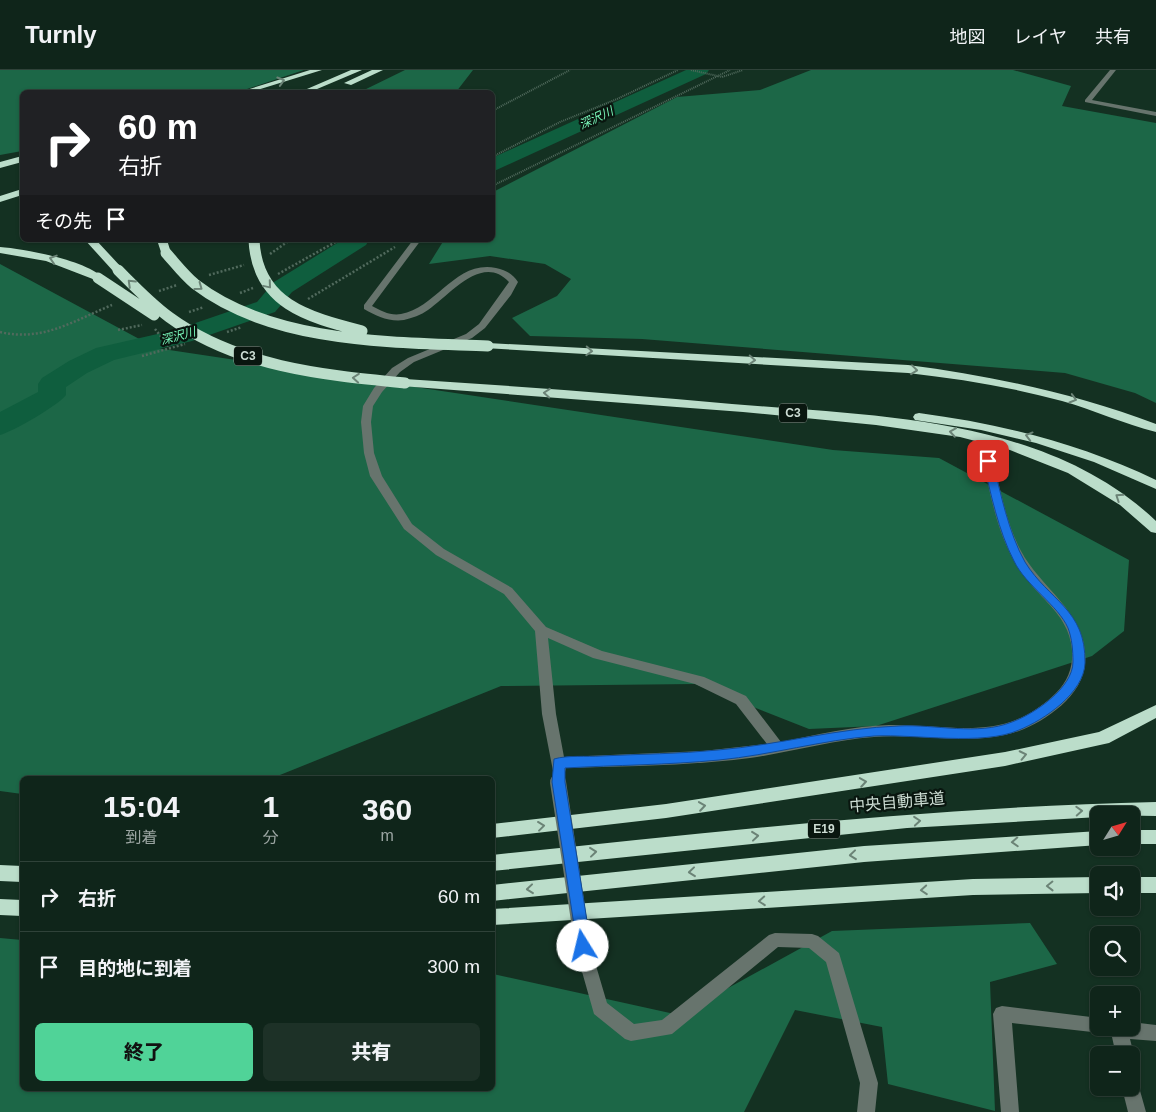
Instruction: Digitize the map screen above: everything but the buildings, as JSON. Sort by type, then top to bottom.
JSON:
[{"type":"highway","points":[[251,90],[318,70]]},
{"type":"highway","points":[[309,90],[358,70]]},
{"type":"highway","points":[[348,90],[382,71]]},
{"type":"highway","points":[[331,90],[382,71]]},
{"type":"highway","points":[[0,165],[20,160]]},
{"type":"highway","points":[[0,199],[20,193]]},
{"type":"highway","points":[[0,209],[20,203]]},
{"type":"highway","name":"C3","points":[[92,242],[155,306],[198,336]]},
{"type":"highway","points":[[163,242],[166,253],[178,270],[203,291],[266,321],[331,335],[376,341],[908,369],[973,376],[1074,399],[1156,428]]},
{"type":"highway","points":[[254,242],[255,261],[264,282],[290,305],[311,316],[367,332],[488,346]]},
{"type":"highway","name":"C3","points":[[0,250],[39,255],[77,268],[98,278],[171,325],[226,348],[292,368],[342,377],[405,383],[824,409],[962,422],[1056,443],[1098,458],[1156,485]]},
{"type":"highway","name":"C3","points":[[582,395],[814,415],[968,435],[1014,446],[1076,471],[1128,503],[1156,529]]},
{"type":"highway","points":[[495,831],[666,811],[1005,759],[1103,738],[1156,711]]},
{"type":"highway","name":"中央自動車道","points":[[495,863],[867,825],[992,815],[1156,809]]},
{"type":"highway","points":[[1140,837],[1156,837]]},
{"type":"highway","name":"E19","points":[[495,893],[864,854],[1090,839]]},
{"type":"highway","points":[[0,873],[20,874]]},
{"type":"highway","points":[[1140,885],[1156,885]]},
{"type":"highway","points":[[495,917],[973,887],[1090,886]]},
{"type":"highway","points":[[0,907],[20,908]]},
{"type":"street","points":[[1113,70],[1087,101],[1156,114]]},
{"type":"street","points":[[415,242],[367,306],[386,317],[415,313],[466,274],[482,270],[499,271],[509,276],[514,282],[508,293],[482,326],[469,336],[411,360],[396,370],[378,390],[368,406],[366,422],[369,453],[376,476],[408,526],[440,552],[508,591],[541,630],[598,655],[699,680],[741,700],[777,747]]},
{"type":"street","points":[[559,763],[719,755],[872,732],[903,730],[955,733],[1015,727],[1053,706],[1076,678],[1079,664],[1073,626],[1020,561],[998,505],[988,461]]},
{"type":"street","points":[[541,630],[549,714],[559,763],[558,782],[583,946],[600,1008],[631,1033],[666,1028],[776,940],[812,941],[833,958],[869,1083],[866,1112]]},
{"type":"street","points":[[1010,1112],[1002,1014],[1090,1025]]},
{"type":"street","points":[[1140,1031],[1156,1033]]},
{"type":"street","points":[[1133,1096],[1137,1112]]},
{"type":"path","points":[[495,109],[570,70]]},
{"type":"path","points":[[495,155],[560,122],[618,99],[678,70]]},
{"type":"path","points":[[691,70],[716,77],[722,77],[743,70]]},
{"type":"path","points":[[495,185],[621,125],[730,70]]},
{"type":"path","points":[[154,326],[170,348]]},
{"type":"green space","points":[[0,70],[304,70],[244,90],[20,90],[20,151],[0,155]]},
{"type":"green space","points":[[405,70],[473,70],[458,90],[364,90]]},
{"type":"green space","points":[[811,70],[1013,70],[1071,86],[1062,106],[1156,123],[1156,403],[1135,393],[1065,373],[642,339],[530,336],[512,318],[557,296],[571,279],[545,264],[490,256],[429,264],[443,242],[495,242],[495,191],[677,97],[760,90]]},
{"type":"green space","points":[[0,264],[156,348],[833,450],[939,458],[1129,560],[1124,631],[1092,656],[876,726],[809,729],[695,684],[501,686],[277,776],[20,776],[20,794],[0,791]]},
{"type":"green space","points":[[1030,923],[1057,964],[990,982],[995,1111],[888,1084],[882,1027],[795,1010],[744,1112],[0,1112],[0,938],[20,940],[20,1091],[495,1091],[495,974],[679,1015],[832,931]]},
{"type":"waterway","name":"深沢川","points":[[495,165],[700,70]]},
{"type":"waterway","name":"深沢川","points":[[0,426],[13,416],[52,395],[52,384],[78,367],[105,354],[183,336],[266,307],[283,287],[355,242]]},
{"type":"route","points":[[583,946],[558,782],[559,763],[751,752],[872,732],[903,730],[955,733],[992,731],[1015,727],[1053,706],[1076,678],[1079,664],[1077,637],[1073,626],[1065,614],[1033,580],[1020,561],[998,505],[988,461]]}]
